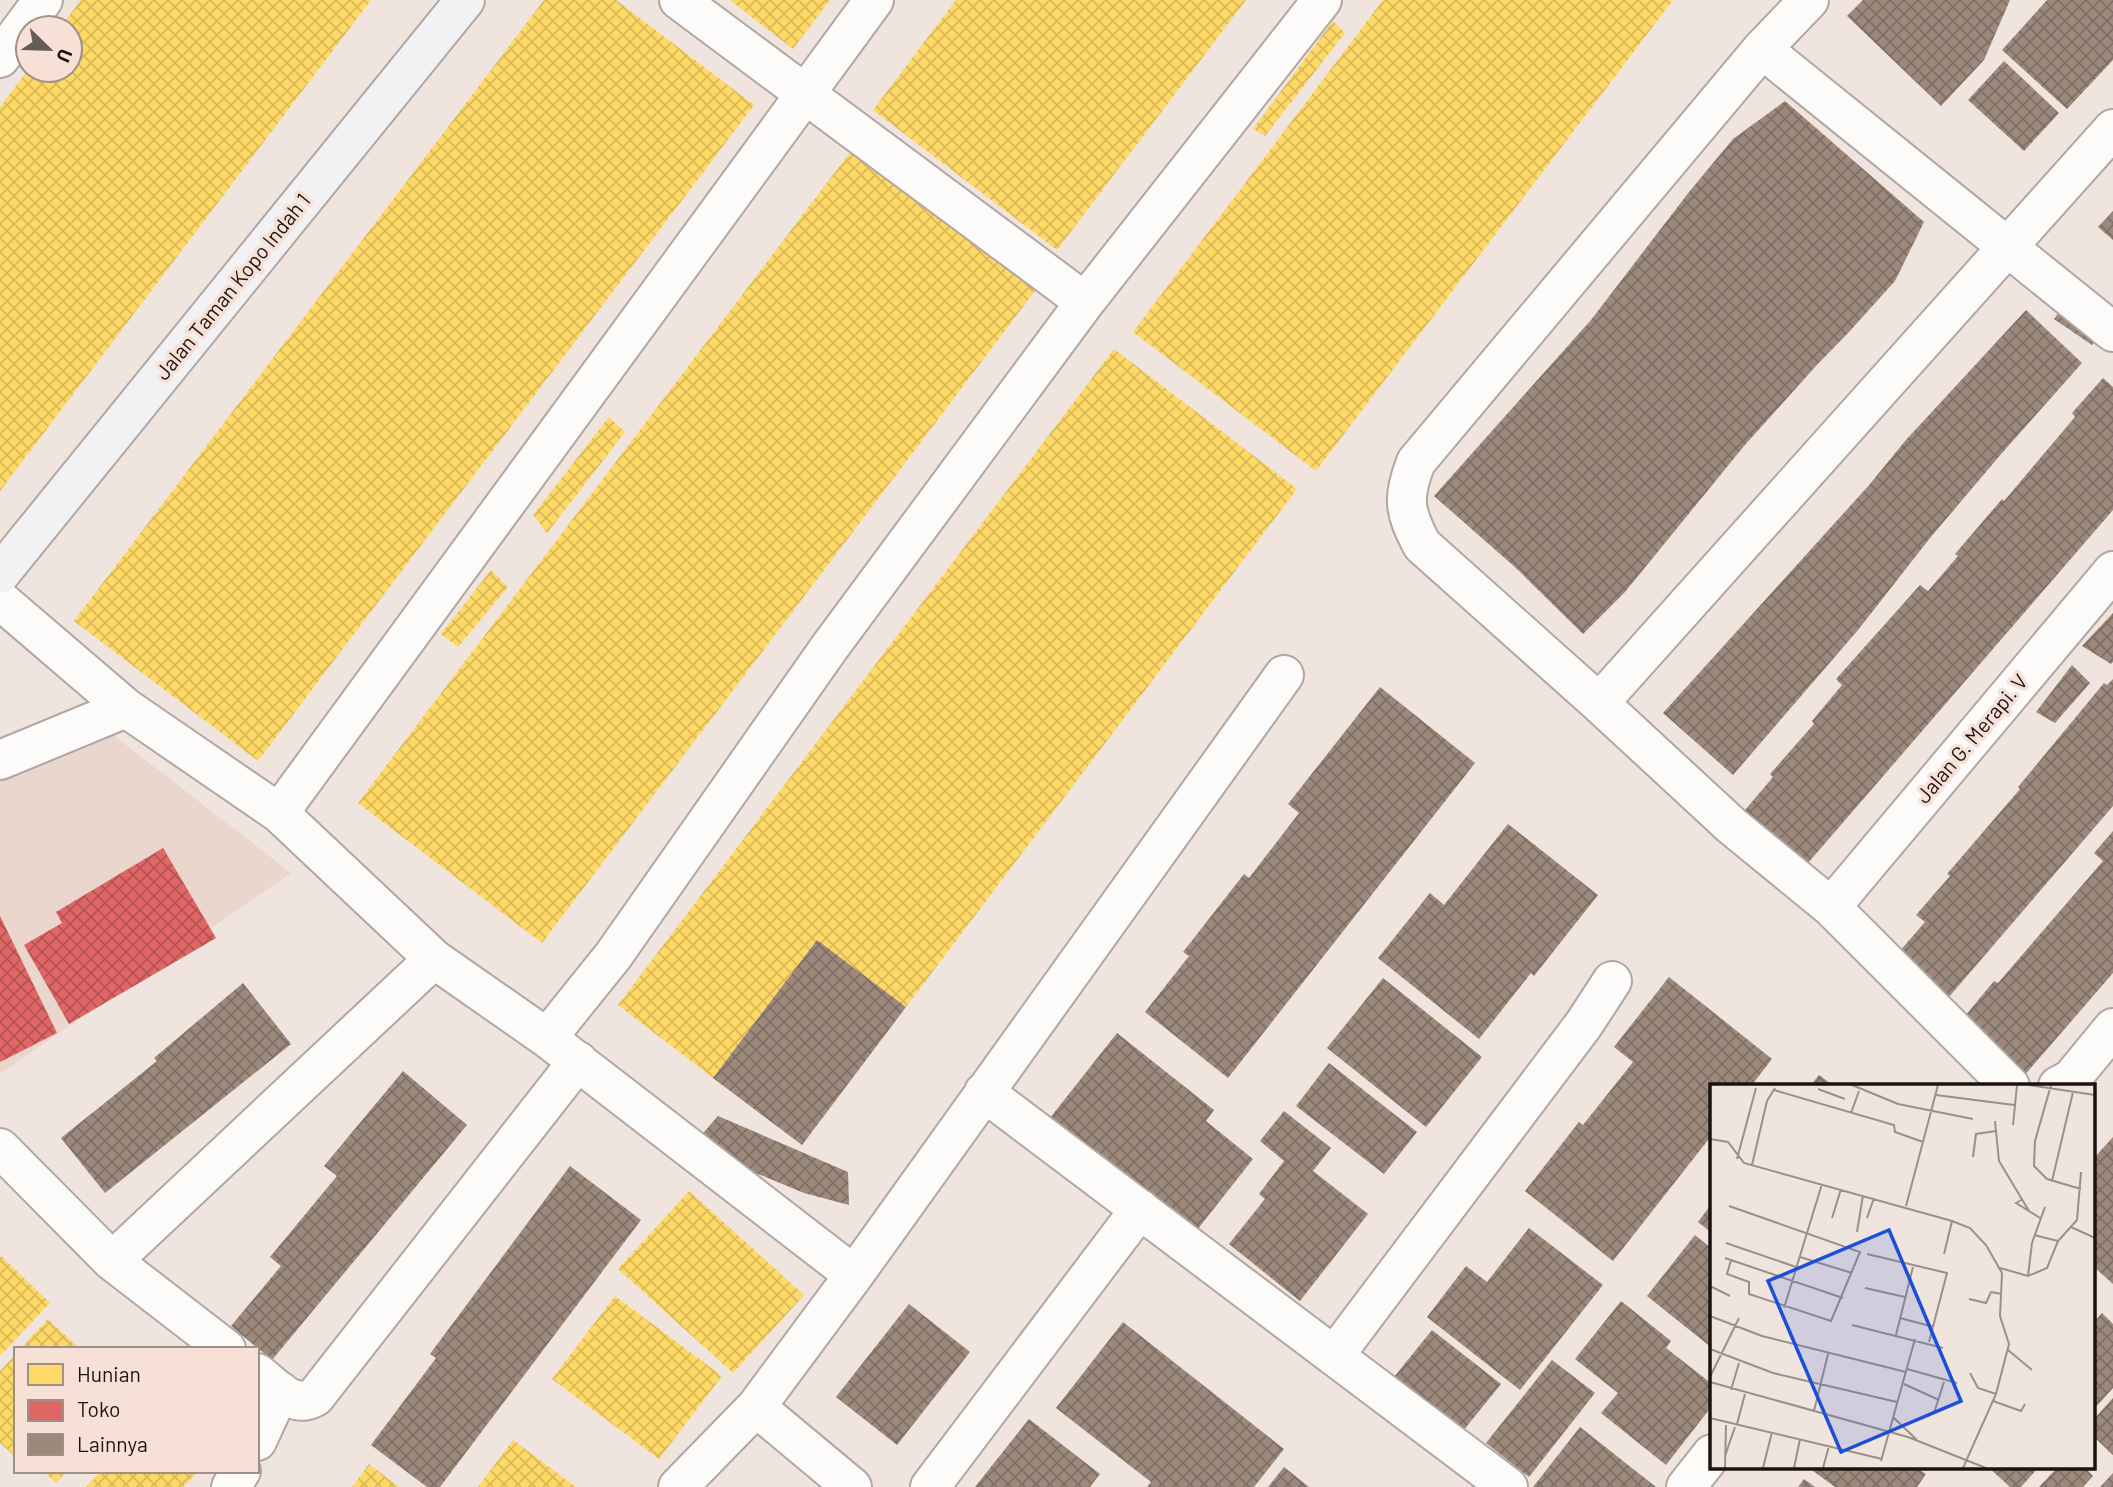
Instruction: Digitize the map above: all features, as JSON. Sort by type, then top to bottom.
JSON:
[{"type":"main road","name":"Jalan Taman Kopo Indah 1","points":[[0,574],[465,0]]},
{"type":"street","points":[[0,58],[43,0]]},
{"type":"street","points":[[679,0],[1085,302]]},
{"type":"street","points":[[279,813],[874,0]]},
{"type":"street","points":[[547,1038],[613,956],[829,648],[1085,302],[1322,0]]},
{"type":"street","points":[[1809,0],[1762,50],[1416,462],[1406,494],[1409,522],[1422,545],[1600,703],[1732,826],[1831,908],[2008,1084]]},
{"type":"street","points":[[1762,50],[2113,332]]},
{"type":"street","points":[[1600,703],[2113,129]]},
{"type":"street","name":"Jalan G. Merapi. V","points":[[1831,908],[2113,571]]},
{"type":"street","points":[[0,600],[126,708],[279,813],[434,959],[578,1061],[854,1275]]},
{"type":"street","points":[[678,1487],[756,1407],[854,1275],[1284,675]]},
{"type":"street","points":[[0,760],[126,708]]},
{"type":"street","points":[[112,1261],[434,959]]},
{"type":"street","points":[[1334,1356],[1584,1024],[1612,981]]},
{"type":"street","points":[[2062,1084],[2071,1079],[2113,1028]]},
{"type":"street","points":[[259,1431],[269,1382],[297,1402],[306,1402],[314,1397],[578,1061]]},
{"type":"street","points":[[984,1092],[1508,1487]]},
{"type":"street","points":[[0,1148],[112,1261],[223,1347]]},
{"type":"street","points":[[930,1487],[1140,1209]]},
{"type":"street","points":[[756,1407],[852,1487]]},
{"type":"street","points":[[1686,1487],[1710,1457]]},
{"type":"shaded area","points":[[103,727],[291,873],[0,1074],[0,772]]},
{"type":"building: Hunian","points":[[81,0],[371,0],[0,491],[0,107],[17,84],[84,84],[84,14],[70,14]]},
{"type":"building: Hunian","points":[[544,0],[616,0],[754,105],[258,761],[74,621]]},
{"type":"building: Hunian","points":[[730,0],[830,0],[793,49]]},
{"type":"building: Hunian","points":[[956,0],[1246,0],[1057,250],[873,110]]},
{"type":"building: Hunian","points":[[1383,0],[1673,0],[1316,471],[1133,332]]},
{"type":"building: Hunian","points":[[1333,21],[1345,33],[1265,136],[1253,129]]},
{"type":"building: Hunian","points":[[854,147],[1038,287],[542,943],[358,803]]},
{"type":"building: Hunian","points":[[1114,349],[1297,489],[906,1007],[817,941],[713,1078],[618,1005]]},
{"type":"building: Hunian","points":[[609,417],[625,432],[547,533],[533,515]]},
{"type":"building: Hunian","points":[[491,570],[508,587],[458,647],[441,634]]},
{"type":"building: Hunian","points":[[689,1191],[804,1295],[733,1373],[618,1269]]},
{"type":"building: Hunian","points":[[0,1255],[50,1303],[0,1356]]},
{"type":"building: Hunian","points":[[615,1296],[722,1376],[659,1459],[552,1379]]},
{"type":"building: Hunian","points":[[48,1319],[78,1347],[22,1347]]},
{"type":"building: Hunian","points":[[14,1356],[14,1455],[0,1443],[0,1371]]},
{"type":"building: Hunian","points":[[513,1440],[576,1487],[478,1487]]},
{"type":"building: Hunian","points":[[369,1464],[399,1487],[352,1487]]},
{"type":"building: Hunian","points":[[46,1473],[65,1473],[56,1483]]},
{"type":"building: Hunian","points":[[99,1473],[196,1474],[183,1487],[86,1487]]},
{"type":"building: Toko","points":[[163,848],[216,938],[69,1024],[24,945],[62,923],[56,912]]},
{"type":"building: Toko","points":[[0,916],[57,1033],[0,1062]]},
{"type":"building: Lainnya","points":[[1863,0],[2010,0],[1984,60],[1941,106],[1847,16]]},
{"type":"building: Lainnya","points":[[2047,0],[2113,0],[2113,60],[2067,109],[2002,50]]},
{"type":"building: Lainnya","points":[[2004,61],[2059,113],[2024,151],[1968,100]]},
{"type":"building: Lainnya","points":[[1785,101],[1924,222],[1895,281],[1744,446],[1625,592],[1583,634],[1516,568],[1434,496],[1591,320],[1733,139]]},
{"type":"building: Lainnya","points":[[2113,211],[2113,240],[2098,227]]},
{"type":"building: Lainnya","points":[[2067,302],[2102,331],[2092,345],[2054,319]]},
{"type":"building: Lainnya","points":[[2026,310],[2082,363],[2002,453],[1930,538],[1858,630],[1733,775],[1663,713],[1870,484],[1905,441]]},
{"type":"building: Lainnya","points":[[2103,378],[2113,387],[2113,510],[1802,870],[1740,816],[1773,777],[1770,774],[1814,724],[1812,721],[1842,685],[1836,679],[1920,585],[1928,591],[1958,556],[1955,554],[2075,417],[2072,413]]},
{"type":"building: Lainnya","points":[[2113,613],[2113,662],[2111,664],[2082,646]]},
{"type":"building: Lainnya","points":[[2072,665],[2090,683],[2055,723],[2036,712]]},
{"type":"building: Lainnya","points":[[2113,679],[2113,806],[1942,1005],[1892,960],[1925,922],[1916,915],[1950,876],[1947,874],[2020,789],[2018,787],[2104,683],[2107,685]]},
{"type":"building: Lainnya","points":[[1380,687],[1475,763],[1228,1078],[1145,1012],[1189,956],[1183,952],[1244,874],[1249,878],[1299,813],[1288,804]]},
{"type":"building: Lainnya","points":[[1508,824],[1598,895],[1534,976],[1531,973],[1479,1039],[1378,958],[1430,893],[1444,905]]},
{"type":"building: Lainnya","points":[[2113,831],[2113,973],[2023,1077],[1960,1022],[1994,981],[1998,983],[2103,861],[2094,853]]},
{"type":"building: Lainnya","points":[[817,940],[906,1007],[802,1145],[713,1078]]},
{"type":"building: Lainnya","points":[[1669,977],[1772,1059],[1753,1084],[1710,1084],[1710,1138],[1613,1261],[1525,1191],[1579,1122],[1583,1125],[1633,1062],[1614,1047]]},
{"type":"building: Lainnya","points":[[1383,978],[1482,1057],[1426,1127],[1327,1048]]},
{"type":"building: Lainnya","points":[[243,983],[291,1044],[105,1193],[61,1138],[157,1061],[154,1058]]},
{"type":"building: Lainnya","points":[[1117,1033],[1214,1110],[1206,1121],[1253,1159],[1197,1230],[1150,1193],[1143,1201],[1046,1123]]},
{"type":"building: Lainnya","points":[[1329,1063],[1417,1132],[1384,1174],[1296,1106]]},
{"type":"building: Lainnya","points":[[403,1071],[467,1125],[272,1360],[231,1326],[281,1266],[270,1257],[337,1176],[324,1166]]},
{"type":"building: Lainnya","points":[[1819,1075],[1831,1084],[1812,1084]]},
{"type":"building: Lainnya","points":[[1284,1111],[1331,1148],[1313,1171],[1368,1214],[1300,1301],[1229,1244],[1265,1199],[1259,1194],[1284,1161],[1260,1141]]},
{"type":"building: Lainnya","points":[[718,1116],[848,1172],[849,1205],[804,1193],[727,1161],[698,1139]]},
{"type":"building: Lainnya","points":[[2113,1137],[2113,1284],[2096,1269],[2096,1156]]},
{"type":"building: Lainnya","points":[[570,1166],[641,1220],[440,1487],[427,1487],[371,1445],[436,1358],[430,1354]]},
{"type":"building: Lainnya","points":[[1710,1206],[1710,1231],[1698,1222]]},
{"type":"building: Lainnya","points":[[1529,1228],[1603,1285],[1520,1390],[1427,1317],[1466,1266],[1487,1282]]},
{"type":"building: Lainnya","points":[[1695,1235],[1710,1247],[1710,1346],[1647,1296]]},
{"type":"building: Lainnya","points":[[1621,1301],[1671,1341],[1666,1348],[1710,1382],[1710,1409],[1666,1465],[1601,1413],[1618,1393],[1575,1359]]},
{"type":"building: Lainnya","points":[[909,1304],[970,1352],[897,1445],[836,1397]]},
{"type":"building: Lainnya","points":[[2102,1313],[2113,1324],[2113,1388],[2096,1407],[2096,1320]]},
{"type":"building: Lainnya","points":[[1123,1322],[1284,1449],[1254,1487],[1147,1487],[1151,1482],[1056,1408]]},
{"type":"building: Lainnya","points":[[1432,1330],[1501,1384],[1463,1431],[1394,1377]]},
{"type":"building: Lainnya","points":[[1552,1360],[1595,1393],[1529,1477],[1486,1443]]},
{"type":"building: Lainnya","points":[[2113,1398],[2113,1455],[2096,1439],[2096,1417]]},
{"type":"building: Lainnya","points":[[1029,1419],[1100,1474],[1090,1487],[975,1487]]},
{"type":"building: Lainnya","points":[[1580,1427],[1656,1487],[1533,1487]]},
{"type":"building: Lainnya","points":[[1284,1467],[1309,1487],[1268,1487]]},
{"type":"building: Lainnya","points":[[1920,1470],[1926,1474],[1917,1487],[1835,1487],[1813,1471]]},
{"type":"building: Lainnya","points":[[1991,1470],[2036,1470],[2021,1487],[2010,1487]]},
{"type":"building: Lainnya","points":[[2055,1470],[2087,1470],[2093,1476],[2083,1487],[2039,1487]]},
{"type":"building: Lainnya","points":[[2113,1473],[2113,1487],[2100,1487]]},
{"type":"building: Lainnya","points":[[1804,1479],[1815,1487],[1798,1487]]}]
